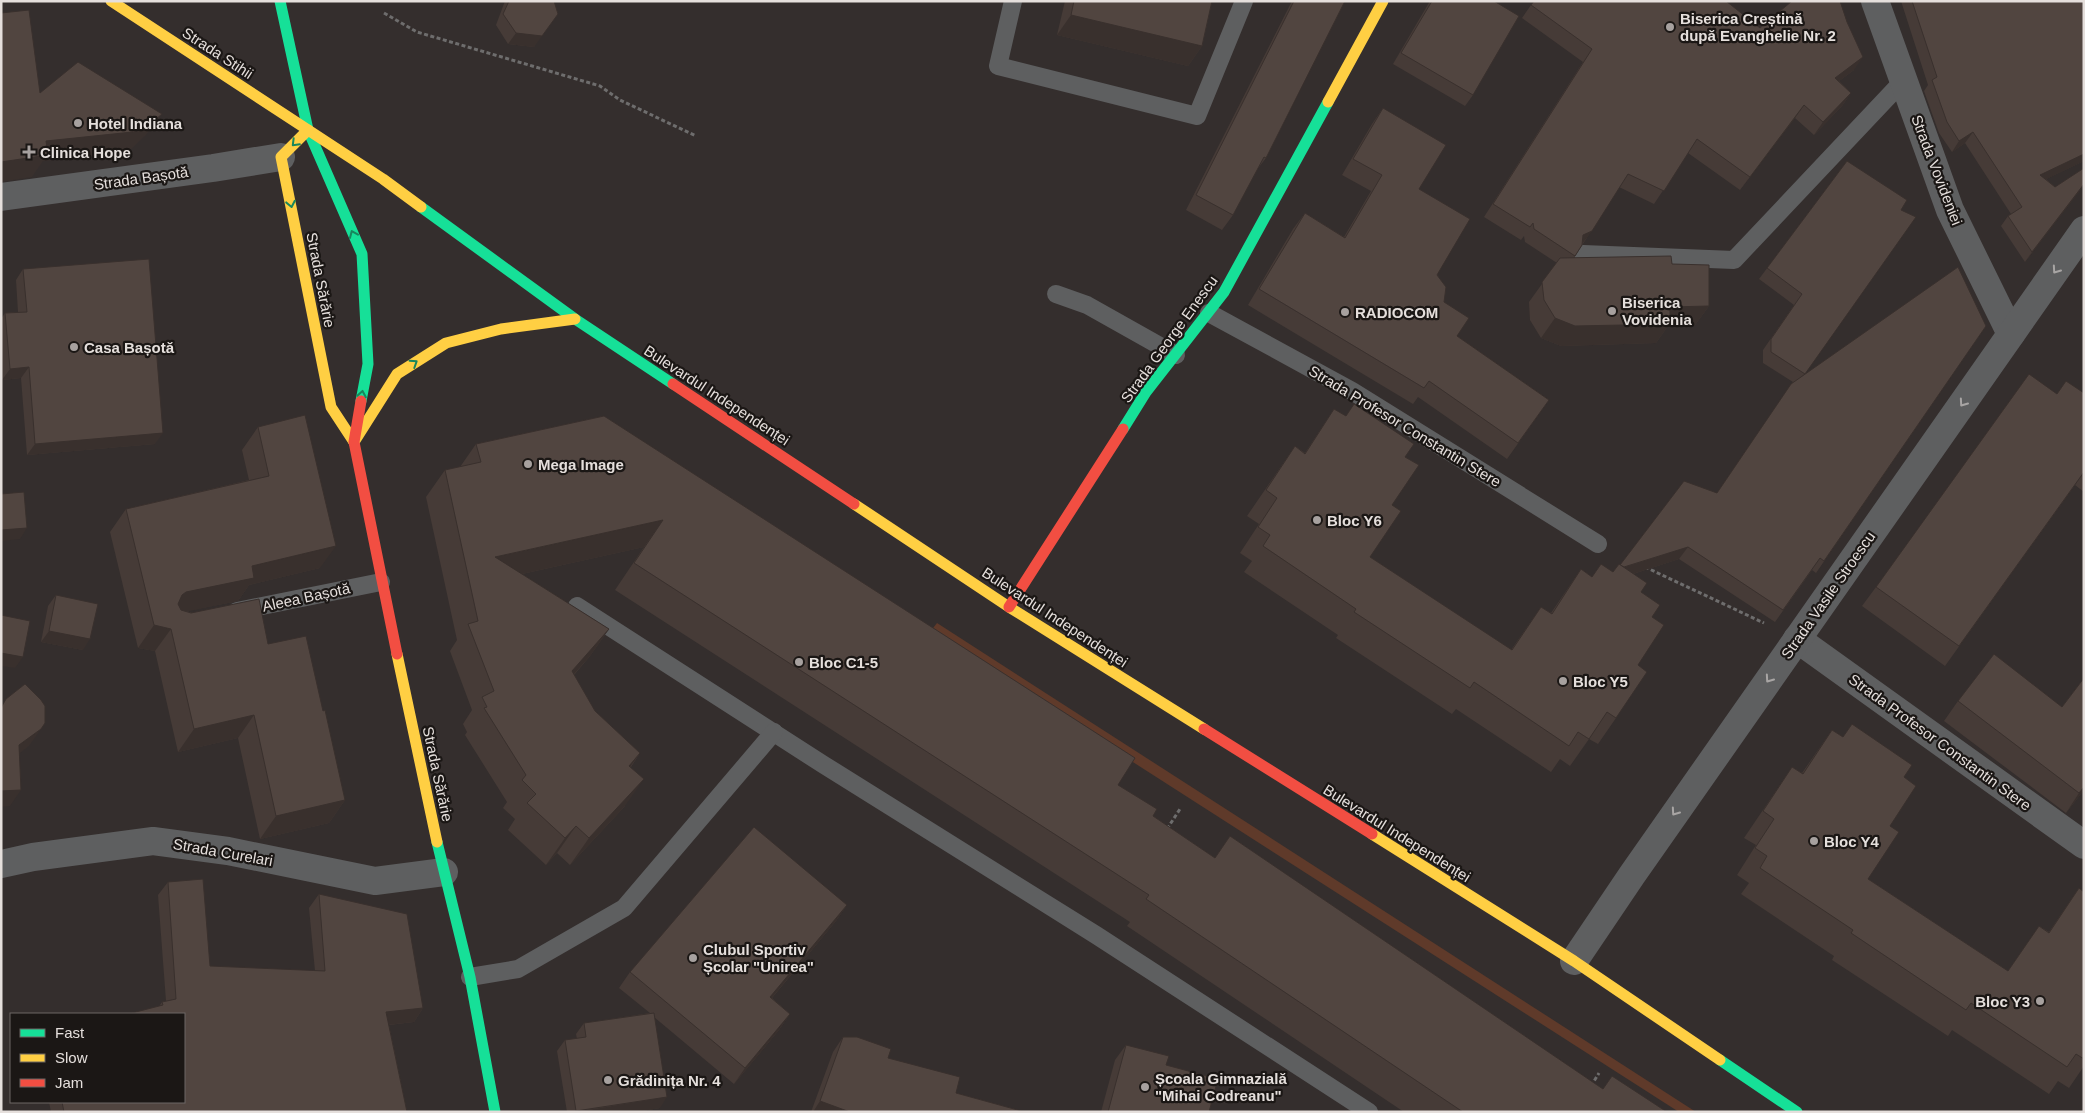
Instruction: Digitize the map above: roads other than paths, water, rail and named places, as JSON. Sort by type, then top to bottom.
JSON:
[{"type":"main road","name":"Strada Stihii","points":[[112,1],[308,130]]},
{"type":"main road","name":"Strada Sărărie","points":[[280,1],[308,130],[362,254],[368,364],[354,442],[381,582],[444,872],[470,977],[495,1112]]},
{"type":"main road","name":"Strada George Enescu","points":[[1009,606],[1068,519],[1146,392],[1209,314],[1224,292],[1383,1]]},
{"type":"main road","points":[[281,156],[308,130]]},
{"type":"main road","name":"Bulevardul Independenței","points":[[308,130],[383,179],[575,319],[1009,606],[1574,961],[1797,1112]]},
{"type":"main road","name":"Strada Sărărie","points":[[281,156],[332,407],[354,442]]},
{"type":"main road","points":[[354,442],[372,410],[397,374],[446,343],[501,329],[575,319]]},
{"type":"street","name":"Strada Vovideniei","points":[[1875,1],[1950,210],[2011,334]]},
{"type":"street","name":"Strada Bașotă","points":[[1,197],[213,168],[281,156]]},
{"type":"street","name":"Strada Vasile Stroescu","points":[[1574,961],[1632,874],[2084,230]]},
{"type":"street","name":"Strada Profesor Constantin Stere","points":[[1797,639],[2084,845]]},
{"type":"street","name":"Strada Curelari","points":[[1,864],[33,857],[153,841],[228,851],[375,881],[444,872]]},
{"type":"lane","points":[[1013,1],[998,66],[1196,116],[1244,1]]},
{"type":"lane","points":[[1583,254],[1734,260],[1903,81]]},
{"type":"lane","points":[[1056,294],[1087,305],[1176,355]]},
{"type":"lane","name":"Strada Profesor Constantin Stere","points":[[1209,314],[1352,391],[1598,544]]},
{"type":"lane","name":"Aleea Bașotă","points":[[220,615],[381,582]]},
{"type":"lane","points":[[576,606],[832,770],[1096,935],[1369,1112]]},
{"type":"lane","points":[[470,977],[518,969],[624,908],[774,732]]},
{"type":"place","name":"Biserica Creștină după Evanghelie Nr. 2","points":[[1670,27]]},
{"type":"place","name":"Hotel Indiana","points":[[78,123]]},
{"type":"place","name":"Clinica Hope","points":[[29,152]]},
{"type":"place","name":"Biserica Vovidenia","points":[[1612,311]]},
{"type":"place","name":"RADIOCOM","points":[[1345,312]]},
{"type":"place","name":"Casa Bașotă","points":[[74,347]]},
{"type":"place","name":"Mega Image","points":[[528,464]]},
{"type":"place","name":"Bloc Y6","points":[[1317,520]]},
{"type":"place","name":"Bloc C1-5","points":[[799,662]]},
{"type":"place","name":"Bloc Y5","points":[[1563,681]]},
{"type":"place","name":"Bloc Y4","points":[[1814,841]]},
{"type":"place","name":"Clubul Sportiv Școlar \"Unirea\"","points":[[693,958]]},
{"type":"place","name":"Bloc Y3","points":[[2040,1001]]},
{"type":"place","name":"Grădinița Nr. 4","points":[[608,1080]]},
{"type":"place","name":"Școala Gimnazială \"Mihai Codreanu\"","points":[[1145,1087]]}]
